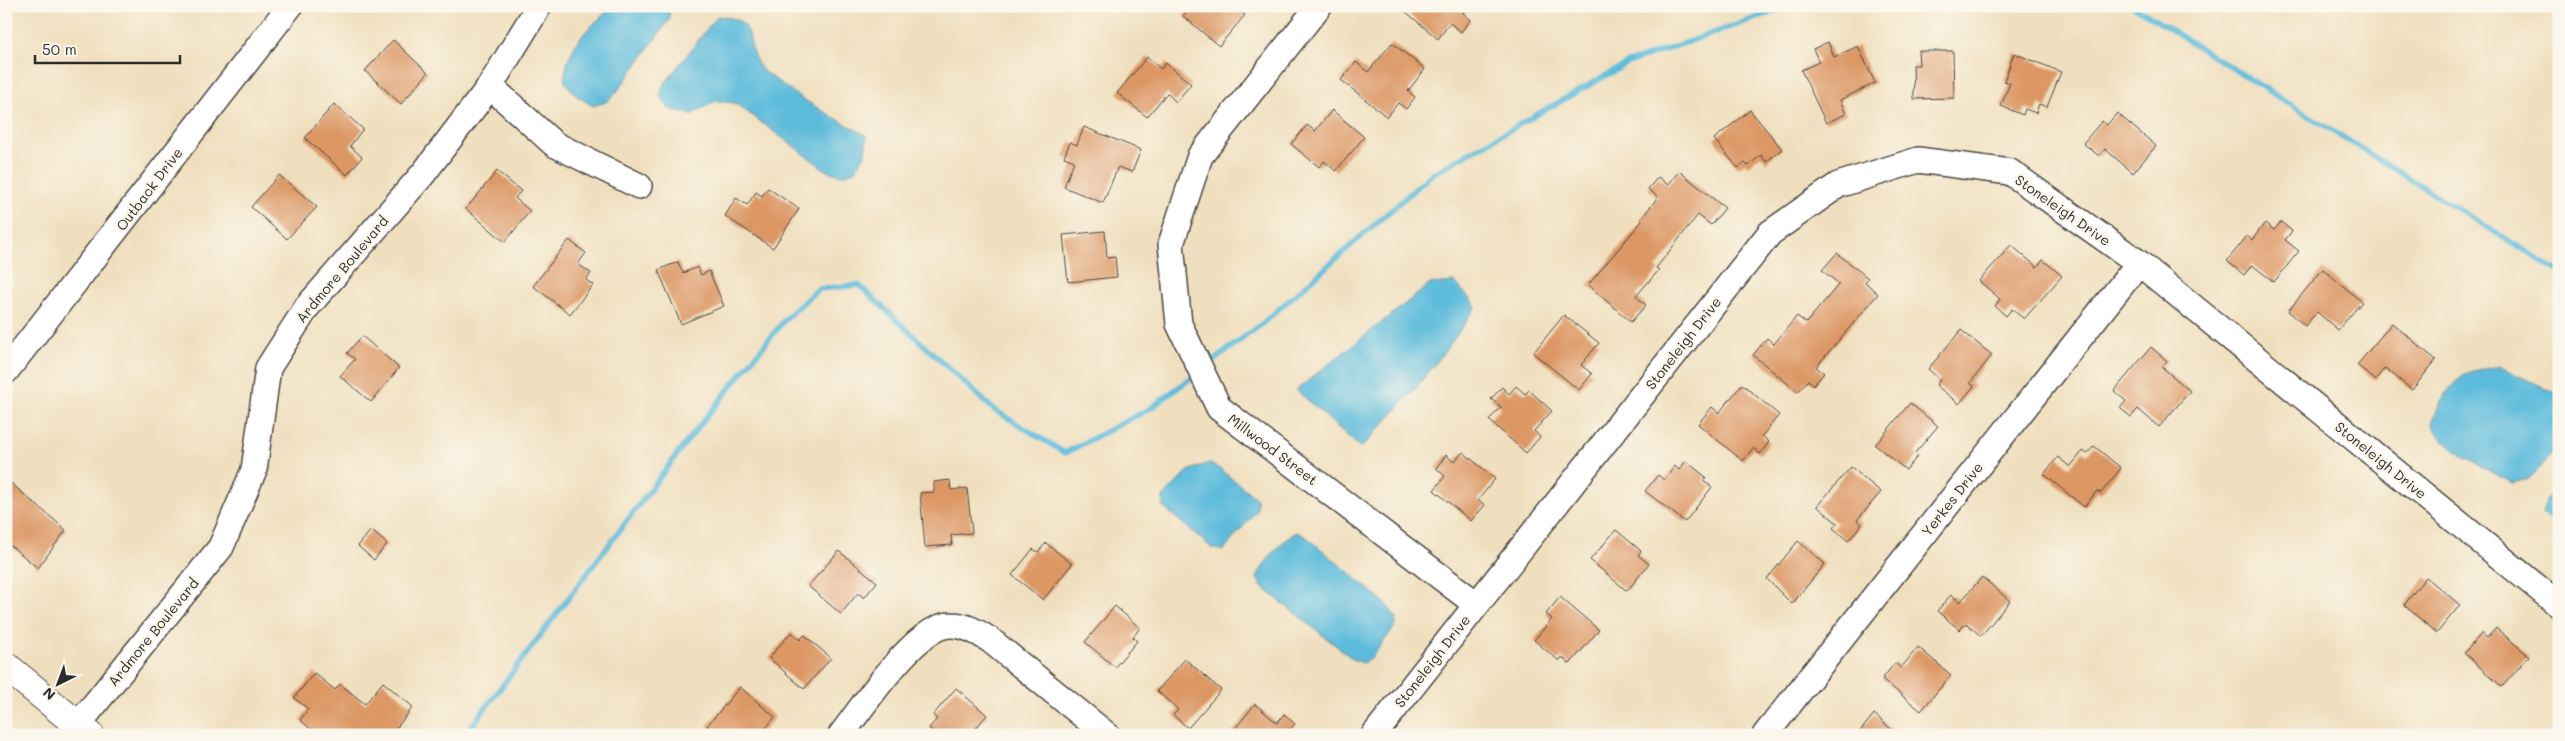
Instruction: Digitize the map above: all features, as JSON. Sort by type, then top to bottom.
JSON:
[{"type":"main road","points":[[6,666],[84,730]]},
{"type":"street","name":"Outback Drive","points":[[6,371],[113,237],[290,6]]},
{"type":"street","name":"Ardmore Boulevard","points":[[84,730],[221,546],[254,470],[268,368],[307,307],[423,174],[490,86],[538,6]]},
{"type":"street","name":"Millwood Street","points":[[1319,6],[1200,156],[1171,244],[1179,324],[1220,408],[1476,604]]},
{"type":"street","points":[[490,86],[554,144],[639,186]]},
{"type":"street","name":"Stoneleigh Drive","points":[[1374,735],[1770,234],[1838,184],[1918,160],[2010,172],[2139,263],[2559,605]]},
{"type":"street","name":"Yerkes Drive","points":[[1765,735],[2139,263]]},
{"type":"street","points":[[841,735],[910,647],[927,632],[949,624],[972,628],[990,640],[1107,735]]},
{"type":"water","points":[[613,6],[670,7],[669,20],[616,93],[606,102],[593,106],[577,96],[564,81],[566,67],[580,38]]},
{"type":"water","points":[[717,16],[731,18],[746,27],[755,59],[762,70],[809,103],[867,136],[865,154],[855,171],[841,175],[827,171],[735,103],[715,101],[692,114],[669,109],[660,96],[663,86]]},
{"type":"water","points":[[1455,282],[1476,306],[1451,344],[1422,380],[1361,448],[1296,390],[1430,284]]},
{"type":"water","points":[[2499,366],[2559,394],[2559,443],[2543,465],[2529,479],[2512,483],[2456,451],[2438,434],[2432,424],[2442,400],[2458,380],[2472,372]]},
{"type":"water","points":[[1209,463],[1220,469],[1257,499],[1257,510],[1223,551],[1212,548],[1163,507],[1163,497],[1188,471]]},
{"type":"water","points":[[2559,483],[2559,528],[2542,513],[2547,499]]},
{"type":"water","points":[[1297,532],[1308,538],[1384,602],[1395,616],[1396,625],[1372,657],[1364,663],[1354,660],[1261,586],[1257,577],[1264,564],[1279,546]]},
{"type":"building","points":[[1192,6],[1234,6],[1245,15],[1219,46],[1183,16]]},
{"type":"building","points":[[1399,6],[1469,6],[1463,13],[1471,20],[1461,32],[1450,23],[1438,39]]},
{"type":"building","points":[[393,40],[428,73],[401,104],[365,71]]},
{"type":"building","points":[[1828,42],[1834,57],[1858,46],[1875,83],[1840,100],[1846,114],[1826,123],[1801,70],[1819,62],[1813,49]]},
{"type":"building","points":[[1392,43],[1425,69],[1408,91],[1415,97],[1406,109],[1398,103],[1387,117],[1341,80],[1356,62],[1368,72]]},
{"type":"building","points":[[1918,51],[1953,51],[1954,98],[1914,99],[1913,65],[1919,65]]},
{"type":"building","points":[[2014,53],[2061,72],[2047,107],[2039,104],[2036,113],[2025,109],[2023,115],[2001,106],[2010,83],[2004,81]]},
{"type":"building","points":[[1147,57],[1161,69],[1166,63],[1191,84],[1176,102],[1167,93],[1147,117],[1117,93]]},
{"type":"building","points":[[334,104],[363,129],[350,146],[362,157],[347,175],[305,138]]},
{"type":"building","points":[[1332,110],[1364,137],[1336,171],[1324,161],[1319,167],[1291,144],[1307,125],[1315,131]]},
{"type":"building","points":[[1750,110],[1782,149],[1766,162],[1761,155],[1748,166],[1745,163],[1738,168],[1714,139]]},
{"type":"building","points":[[2117,113],[2156,146],[2133,173],[2105,149],[2099,156],[2083,143],[2102,121],[2107,125]]},
{"type":"building","points":[[1084,127],[1141,150],[1132,172],[1118,167],[1103,203],[1064,187],[1074,161],[1064,157],[1070,142],[1077,145]]},
{"type":"building","points":[[497,171],[521,191],[515,198],[530,211],[505,242],[466,209]]},
{"type":"building","points":[[1679,171],[1725,208],[1711,225],[1698,215],[1656,268],[1659,270],[1636,296],[1646,305],[1631,322],[1588,285],[1642,221],[1640,220],[1658,197],[1648,189],[1658,177],[1668,185]]},
{"type":"building","points":[[279,175],[317,207],[287,239],[251,207]]},
{"type":"building","points":[[768,188],[799,209],[773,248],[725,216],[736,198],[747,205],[756,192],[762,196]]},
{"type":"building","points":[[2281,222],[2292,231],[2285,240],[2299,251],[2274,282],[2252,265],[2244,275],[2227,261],[2247,236],[2252,240],[2265,223],[2274,230]]},
{"type":"building","points":[[1105,231],[1107,258],[1115,257],[1117,277],[1068,282],[1063,235]]},
{"type":"building","points":[[569,240],[586,253],[578,264],[591,273],[586,280],[593,285],[570,314],[533,286]]},
{"type":"building","points":[[2011,245],[2037,267],[2043,260],[2062,276],[2024,319],[2012,309],[2006,316],[1995,306],[2000,299],[1979,281]]},
{"type":"building","points":[[1837,253],[1868,278],[1865,282],[1878,294],[1816,367],[1824,373],[1814,385],[1808,380],[1798,392],[1753,355],[1767,338],[1774,344],[1797,316],[1806,323],[1839,284],[1822,270]]},
{"type":"building","points":[[678,262],[683,273],[698,267],[701,275],[709,271],[724,306],[681,324],[658,270]]},
{"type":"building","points":[[2323,269],[2362,302],[2338,330],[2317,312],[2305,326],[2288,311]]},
{"type":"building","points":[[1564,315],[1599,343],[1581,365],[1592,374],[1579,390],[1533,353]]},
{"type":"building","points":[[2392,323],[2436,360],[2412,390],[2385,368],[2375,380],[2357,365]]},
{"type":"building","points":[[1961,330],[1992,355],[1970,383],[1974,386],[1959,404],[1936,385],[1940,380],[1928,369]]},
{"type":"building","points":[[362,336],[399,368],[371,402],[340,376],[355,359],[347,353]]},
{"type":"building","points":[[2151,347],[2167,361],[2162,367],[2190,391],[2159,427],[2138,409],[2131,417],[2120,408],[2126,401],[2114,391]]},
{"type":"building","points":[[1742,384],[1779,415],[1762,436],[1769,442],[1760,454],[1753,448],[1743,461],[1698,424],[1712,407],[1719,413]]},
{"type":"building","points":[[1516,386],[1525,394],[1529,390],[1552,411],[1534,431],[1540,437],[1526,453],[1489,420],[1501,407],[1491,399],[1502,387],[1509,394]]},
{"type":"building","points":[[1910,403],[1938,426],[1915,453],[1918,456],[1906,470],[1875,445]]},
{"type":"building","points":[[2094,446],[2121,468],[2101,493],[2097,491],[2084,507],[2044,474],[2058,457],[2070,467],[2083,451],[2087,454]]},
{"type":"building","points":[[1463,452],[1495,479],[1478,500],[1485,505],[1471,521],[1434,490],[1445,476],[1436,468],[1446,455],[1454,462]]},
{"type":"building","points":[[1686,461],[1706,477],[1703,481],[1712,487],[1685,522],[1645,491],[1658,475],[1664,480],[1675,466],[1679,470]]},
{"type":"building","points":[[1851,467],[1881,492],[1857,520],[1862,524],[1848,541],[1833,528],[1837,523],[1817,506]]},
{"type":"building","points":[[6,479],[66,530],[38,568],[6,542]]},
{"type":"building","points":[[950,480],[951,490],[967,488],[972,533],[951,535],[952,545],[925,547],[920,493],[934,492],[934,482]]},
{"type":"building","points":[[371,530],[387,544],[374,560],[358,546]]},
{"type":"building","points":[[1616,530],[1641,551],[1638,555],[1649,564],[1627,591],[1590,560]]},
{"type":"building","points":[[1798,541],[1825,564],[1792,604],[1767,579]]},
{"type":"building","points":[[1046,543],[1072,564],[1043,600],[1012,575],[1033,549],[1038,552]]},
{"type":"building","points":[[839,551],[877,582],[864,598],[858,593],[841,614],[808,586]]},
{"type":"building","points":[[1982,577],[2010,601],[1981,636],[1966,623],[1960,630],[1937,611],[1951,595],[1960,602]]},
{"type":"building","points":[[2426,577],[2460,605],[2437,633],[2404,605]]},
{"type":"building","points":[[1560,597],[1599,630],[1570,664],[1562,657],[1559,661],[1534,640],[1552,619],[1546,614]]},
{"type":"building","points":[[1115,606],[1140,628],[1133,637],[1137,641],[1115,667],[1085,642]]},
{"type":"building","points":[[2496,628],[2529,656],[2502,687],[2464,653],[2482,633],[2487,638]]},
{"type":"building","points":[[791,632],[800,640],[804,635],[831,658],[804,689],[769,658]]},
{"type":"building","points":[[1918,647],[1951,675],[1921,711],[1882,679],[1895,663],[1901,668]]},
{"type":"building","points":[[1185,659],[1221,690],[1188,728],[1173,715],[1178,710],[1157,691]]},
{"type":"building","points":[[314,673],[335,690],[340,684],[365,704],[383,682],[413,707],[391,735],[318,735],[300,720],[308,709],[294,698]]},
{"type":"building","points":[[740,687],[775,717],[760,735],[718,735],[707,726]]},
{"type":"building","points":[[956,688],[987,715],[970,735],[937,735],[929,728],[937,719],[933,715]]},
{"type":"building","points":[[1255,704],[1277,723],[1284,714],[1295,724],[1288,732],[1291,735],[1230,735]]},
{"type":"building","points":[[1874,714],[1898,735],[1857,735]]},
{"type":"waterway","points":[[1205,367],[1263,323],[1432,174],[1628,63],[1790,6]]},
{"type":"waterway","points":[[2133,6],[2559,272]]},
{"type":"waterway","points":[[465,735],[688,440],[786,318],[818,289],[859,285],[993,409],[1065,453],[1151,408],[1196,374]]}]
